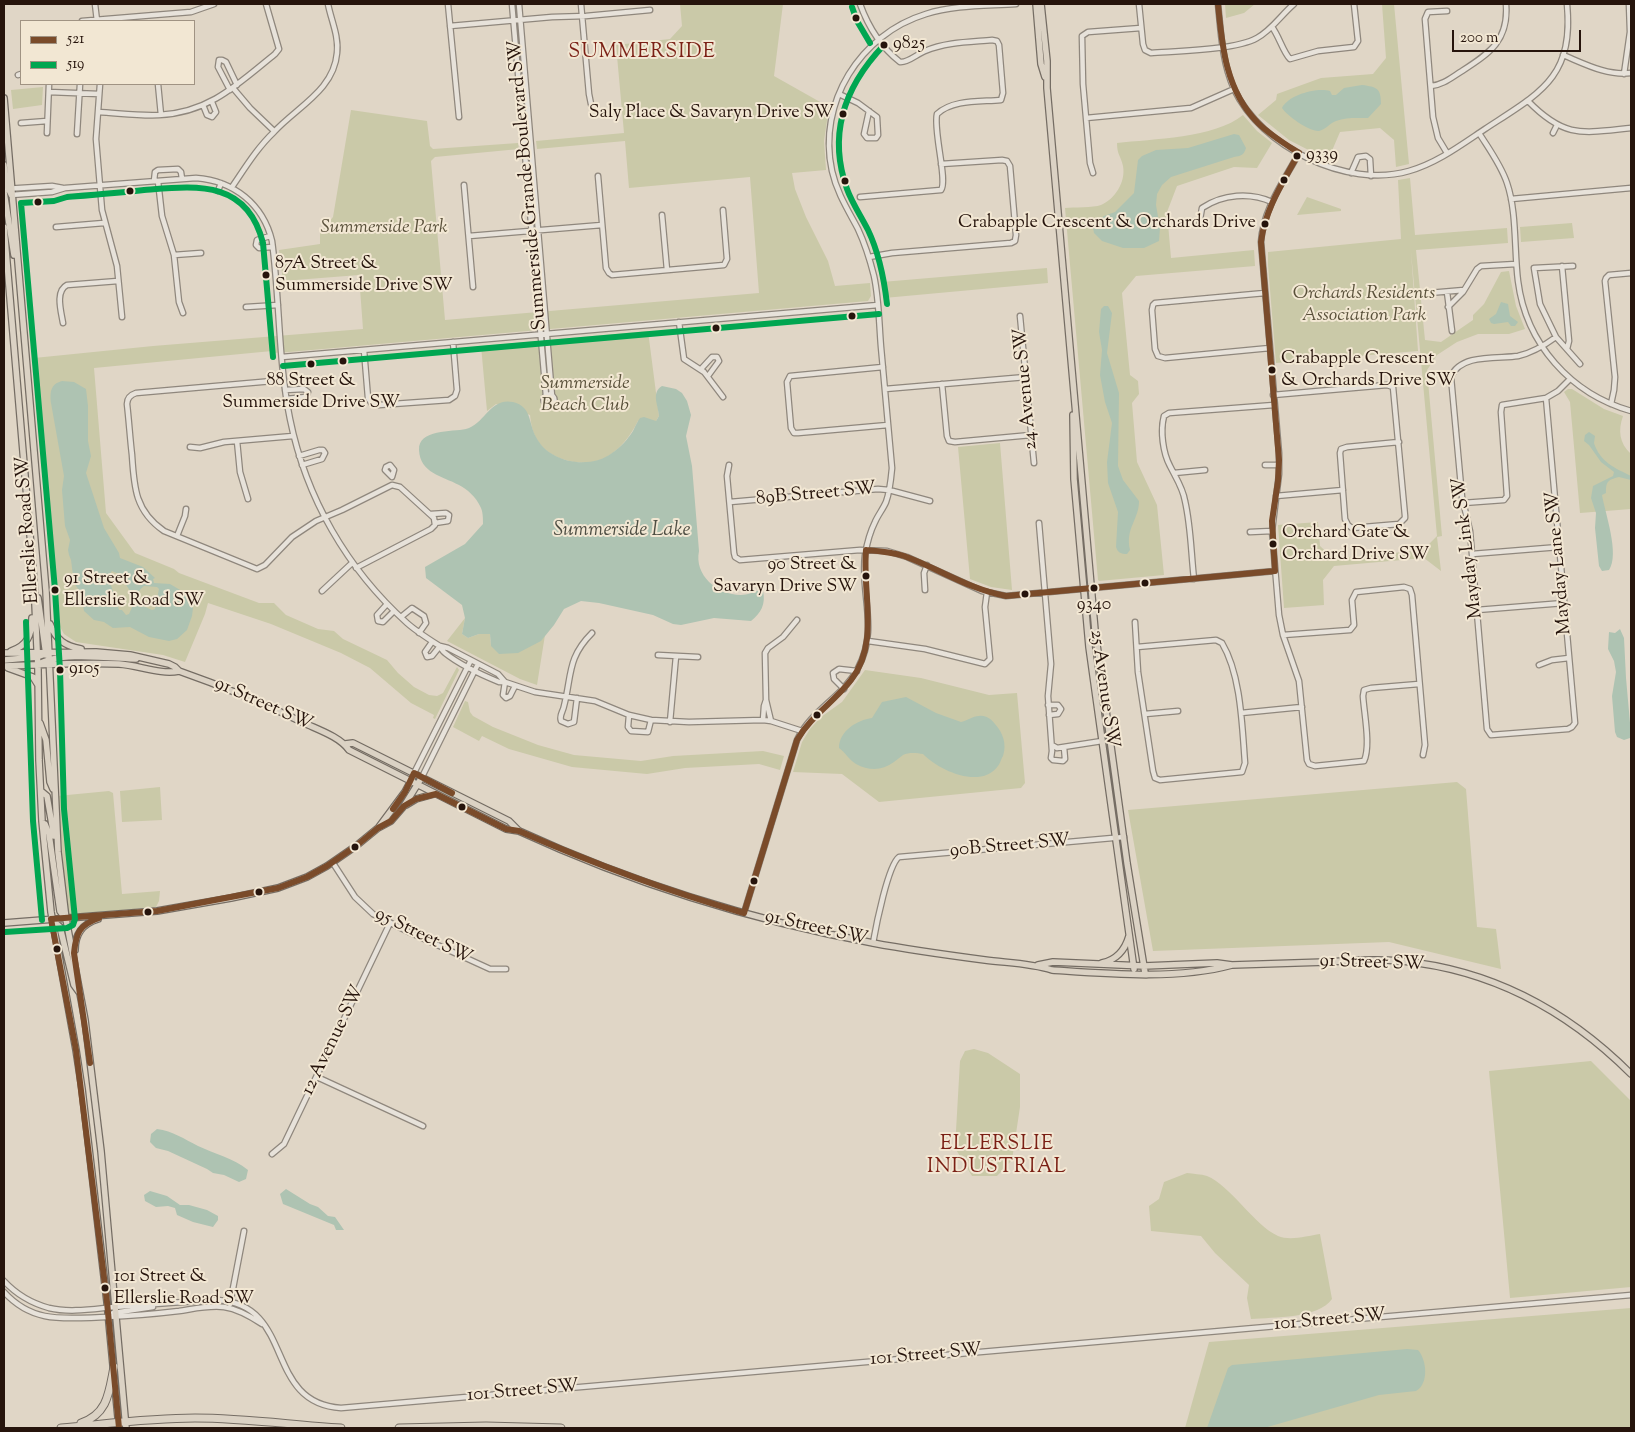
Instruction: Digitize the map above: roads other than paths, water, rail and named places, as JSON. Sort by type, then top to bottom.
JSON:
[{"type":"highway","points":[[61,1428],[88,1421],[99,1412],[108,1395],[114,1367]]},
{"type":"highway","points":[[61,1428],[123,1425],[196,1418],[262,1421],[341,1428]]},
{"type":"highway","points":[[399,1428],[486,1426],[561,1428]]},
{"type":"main road","name":"25 Avenue SW","points":[[1036,4],[1041,64],[1047,88]]},
{"type":"main road","name":"25 Avenue SW","points":[[1041,4],[1099,665],[1145,974]]},
{"type":"main road","points":[[4,98],[6,192]]},
{"type":"main road","points":[[4,165],[14,259],[19,279]]},
{"type":"main road","points":[[6,192],[12,195]]},
{"type":"main road","name":"Ellerslie Road SW","points":[[12,195],[48,619],[48,657],[58,852],[66,918],[81,996],[101,1151],[116,1312],[123,1425]]},
{"type":"main road","name":"Ellerslie Road SW","points":[[4,227],[30,541],[38,665],[42,820],[51,919],[76,1050],[114,1367],[123,1425]]},
{"type":"main road","name":"25 Avenue SW","points":[[1072,373],[1074,479],[1088,647],[1135,973]]},
{"type":"main road","points":[[5,653],[23,646],[28,640],[31,629],[30,541]]},
{"type":"main road","points":[[30,541],[48,657],[100,657],[158,661]]},
{"type":"main road","points":[[48,619],[53,632],[62,643],[96,652]]},
{"type":"main road","name":"91 Street SW","points":[[4,667],[38,665],[48,657],[96,652],[130,655],[158,661],[175,666],[179,671]]},
{"type":"main road","name":"91 Street SW","points":[[5,653],[147,667],[164,672],[179,671],[261,703],[345,744],[349,750],[506,829],[519,831],[643,882],[744,913],[873,943],[957,956],[1036,965],[1052,970],[1145,974],[1183,973],[1219,969],[1232,965]]},
{"type":"main road","points":[[4,660],[37,655]]},
{"type":"main road","points":[[4,667],[30,675],[38,686]]},
{"type":"main road","points":[[38,719],[46,740],[50,782],[54,790]]},
{"type":"main road","name":"91 Street SW","points":[[345,744],[353,743],[422,777],[509,821],[519,831]]},
{"type":"main road","points":[[378,828],[405,792],[414,774]]},
{"type":"main road","points":[[4,923],[157,911],[261,892],[298,881],[333,863],[378,828],[391,821],[404,806],[422,777]]},
{"type":"main road","points":[[41,791],[47,796],[58,852]]},
{"type":"main road","points":[[404,806],[416,799],[436,794]]},
{"type":"main road","points":[[42,820],[49,834],[60,911],[66,918]]},
{"type":"main road","points":[[75,963],[76,940],[79,930],[87,923],[110,915]]},
{"type":"main road","points":[[51,919],[57,922],[60,927],[74,985],[81,996]]},
{"type":"main road","points":[[1091,964],[1104,962],[1121,953],[1127,943],[1129,934]]},
{"type":"main road","name":"91 Street SW","points":[[1036,965],[1053,962],[1134,966],[1217,963],[1232,965],[1384,960],[1428,965],[1470,974],[1517,992],[1556,1013],[1588,1035],[1631,1074]]},
{"type":"street","points":[[95,4],[96,20]]},
{"type":"street","points":[[106,20],[190,12],[214,4]]},
{"type":"street","points":[[98,112],[161,115],[188,110],[212,102],[279,49],[266,4]]},
{"type":"street","points":[[232,187],[261,145],[274,131],[322,89],[332,74],[338,47],[328,4]]},
{"type":"street","points":[[448,4],[459,117]]},
{"type":"street","name":"Summerside Grande Boulevard SW","points":[[512,4],[532,230],[544,334]]},
{"type":"street","name":"Summerside Grande Boulevard SW","points":[[519,4],[539,230],[549,396]]},
{"type":"street","points":[[581,4],[591,104]]},
{"type":"street","points":[[860,4],[878,39],[898,62],[902,63],[926,50],[940,46],[997,41],[1003,94],[1002,98],[960,104],[937,114],[943,189],[939,191],[860,198]]},
{"type":"street","points":[[744,913],[792,754],[802,731],[814,714],[844,689],[857,671],[865,652],[868,641],[869,617],[865,569],[866,550],[872,529],[885,503],[892,468],[875,282],[869,257],[859,231],[840,196],[832,171],[829,151],[830,129],[839,94],[856,63],[878,39],[904,23],[928,13],[1016,4]]},
{"type":"street","points":[[1139,4],[1143,44],[1148,52],[1222,46],[1250,41],[1258,38],[1272,27],[1294,4]]},
{"type":"street","points":[[1218,4],[1222,46],[1227,70],[1234,89],[1248,111],[1261,126],[1275,138],[1299,153],[1332,169],[1371,176],[1389,175],[1411,170],[1435,161],[1528,102],[1551,80],[1563,56],[1568,34],[1567,4]]},
{"type":"street","points":[[1272,27],[1281,41],[1286,55],[1290,58],[1318,51],[1354,47],[1358,41],[1354,4]]},
{"type":"street","points":[[1431,86],[1448,80],[1483,58],[1492,50],[1504,29],[1506,4]]},
{"type":"street","points":[[1624,74],[1630,32],[1629,4]]},
{"type":"street","points":[[450,26],[650,10]]},
{"type":"street","points":[[1447,11],[1430,12],[1425,16],[1434,125],[1438,138],[1447,154]]},
{"type":"street","points":[[1093,173],[1090,163],[1081,40],[1083,34],[1088,32],[1141,28]]},
{"type":"street","points":[[1563,56],[1598,70],[1624,74],[1631,73]]},
{"type":"street","points":[[233,87],[226,62],[219,60],[218,67],[244,102],[274,131]]},
{"type":"street","points":[[47,134],[49,85]]},
{"type":"street","points":[[77,134],[80,85]]},
{"type":"street","points":[[100,85],[96,144],[104,223],[116,262],[122,318]]},
{"type":"street","points":[[158,85],[161,115]]},
{"type":"street","points":[[1086,118],[1191,108],[1234,89]]},
{"type":"street","points":[[49,92],[99,94]]},
{"type":"street","points":[[839,94],[858,103],[869,111],[878,118],[878,135],[872,139],[867,138],[864,134],[869,111]]},
{"type":"street","points":[[203,105],[207,115],[212,117],[216,112],[212,102]]},
{"type":"street","points":[[1528,102],[1543,116],[1557,125],[1586,132],[1631,128]]},
{"type":"street","points":[[21,123],[47,121]]},
{"type":"street","points":[[1553,133],[1557,125]]},
{"type":"street","points":[[1479,133],[1504,175],[1511,199],[1519,290],[1525,313],[1542,347],[1570,379],[1588,392],[1611,404],[1631,411]]},
{"type":"street","points":[[1299,153],[1272,202],[1264,222],[1260,242],[1279,465],[1272,531],[1279,620],[1299,681],[1306,760],[1309,764],[1315,766],[1364,761],[1366,757],[1364,690],[1420,684]]},
{"type":"street","points":[[1351,173],[1358,157],[1366,156],[1370,159],[1371,176]]},
{"type":"street","points":[[869,257],[892,253],[1011,243],[1015,241],[1010,166],[1007,161],[941,164]]},
{"type":"street","points":[[182,179],[181,172],[178,169],[158,170],[155,172],[162,216],[174,255],[179,302],[183,313]]},
{"type":"street","points":[[598,176],[606,268],[609,273],[615,275],[725,264],[727,259],[723,210]]},
{"type":"street","points":[[6,192],[52,186],[65,188],[202,178],[232,187],[251,201],[259,211],[270,236],[272,247],[285,390],[293,436],[302,465],[324,518],[356,568],[387,604],[419,633],[432,642],[448,648],[498,674],[505,682],[503,695],[506,698],[510,696],[515,686]]},
{"type":"street","points":[[218,192],[221,183]]},
{"type":"street","points":[[464,185],[474,287]]},
{"type":"street","points":[[12,195],[52,192],[65,188]]},
{"type":"street","points":[[1511,199],[1631,188]]},
{"type":"street","points":[[1200,225],[1202,208],[1225,198],[1252,196],[1272,202]]},
{"type":"street","points":[[662,215],[667,270]]},
{"type":"street","points":[[56,227],[104,223]]},
{"type":"street","points":[[469,236],[602,224]]},
{"type":"street","points":[[270,236],[257,240],[256,245],[259,248],[272,247]]},
{"type":"street","points":[[174,255],[201,253]]},
{"type":"street","points":[[1448,307],[1464,290],[1477,268],[1481,266],[1516,264]]},
{"type":"street","points":[[1562,266],[1569,341],[1567,350]]},
{"type":"street","points":[[1573,266],[1534,268],[1540,304],[1556,337],[1580,364]]},
{"type":"street","points":[[1611,404],[1615,377],[1605,281],[1609,275],[1631,273]]},
{"type":"street","points":[[62,323],[60,295],[62,288],[67,285],[118,281]]},
{"type":"street","points":[[1429,293],[1464,290]]},
{"type":"street","points":[[1447,292],[1452,331]]},
{"type":"street","points":[[1264,293],[1156,303],[1152,310],[1155,348],[1158,356],[1165,358],[1270,348]]},
{"type":"street","points":[[246,308],[278,305]]},
{"type":"street","points":[[282,357],[878,305]]},
{"type":"street","name":"24 Avenue SW","points":[[1020,316],[1034,463]]},
{"type":"street","points":[[679,322],[682,358],[708,376],[723,397]]},
{"type":"street","points":[[1542,347],[1556,337]]},
{"type":"street","points":[[364,350],[368,398],[372,404],[379,406],[449,400],[455,396],[457,390],[453,342]]},
{"type":"street","name":"Mayday Link SW","points":[[1542,347],[1518,356],[1478,359],[1462,366],[1452,374],[1463,504],[1469,524],[1472,554],[1487,729],[1489,734],[1496,735],[1572,728]]},
{"type":"street","points":[[700,369],[712,357],[717,357],[719,362],[708,376]]},
{"type":"street","points":[[883,367],[791,376],[787,380],[791,428],[794,432],[888,425]]},
{"type":"street","points":[[885,389],[1026,377]]},
{"type":"street","points":[[1463,504],[1506,499],[1508,493],[1501,407],[1504,404],[1546,398],[1558,391],[1570,379]]},
{"type":"street","points":[[284,380],[136,393],[129,397],[127,401],[136,496],[152,521],[164,531],[252,568],[259,569],[292,538],[316,521],[394,485],[400,487],[430,514],[434,518],[435,523]]},
{"type":"street","points":[[942,384],[949,441],[1031,436]]},
{"type":"street","points":[[1274,395],[1390,385],[1393,387],[1399,442],[1405,516],[1402,522],[1350,527],[1345,519],[1340,453],[1342,449],[1399,442]]},
{"type":"street","points":[[285,390],[304,388],[308,392],[306,397],[286,399]]},
{"type":"street","name":"Mayday Lane SW","points":[[1546,398],[1569,658],[1574,723],[1572,728]]},
{"type":"street","points":[[1194,579],[1186,503],[1181,486],[1168,462],[1164,447],[1162,424],[1164,416],[1166,414],[1274,404]]},
{"type":"street","points":[[190,447],[200,448],[237,441],[293,436]]},
{"type":"street","points":[[237,441],[240,472],[248,499]]},
{"type":"street","points":[[299,456],[319,450],[323,450],[325,453],[322,459],[302,465]]},
{"type":"street","points":[[729,465],[727,476],[734,553],[738,559],[743,560],[866,550],[898,553],[987,592],[1006,596],[1275,571]]},
{"type":"street","points":[[1265,465],[1279,465]]},
{"type":"street","points":[[1174,473],[1205,470]]},
{"type":"street","points":[[392,477],[394,485]]},
{"type":"street","name":"89B Street SW","points":[[730,502],[878,489],[930,501]]},
{"type":"street","points":[[1276,496],[1343,490]]},
{"type":"street","points":[[177,536],[186,509]]},
{"type":"street","points":[[356,568],[424,532],[434,526],[435,523],[448,521],[449,515],[446,512],[430,514]]},
{"type":"street","points":[[1039,523],[1051,664],[1048,705],[1052,758],[1054,761],[1065,759],[1064,747]]},
{"type":"street","points":[[1250,532],[1272,531]]},
{"type":"street","points":[[1472,554],[1559,546]]},
{"type":"street","points":[[322,590],[352,563]]},
{"type":"street","points":[[925,590],[924,573],[927,565]]},
{"type":"street","points":[[1283,635],[1350,630],[1354,625],[1352,600],[1356,592],[1407,588],[1412,594],[1425,745],[1423,755]]},
{"type":"street","points":[[868,641],[926,650],[980,664],[987,663],[990,656],[985,602],[987,592]]},
{"type":"street","points":[[1477,610],[1564,603]]},
{"type":"street","points":[[387,604],[377,615],[378,621],[383,622],[394,611]]},
{"type":"street","points":[[401,617],[412,608],[424,616],[426,623],[419,633]]},
{"type":"street","points":[[770,721],[766,700],[765,653],[768,648],[783,637],[797,620]]},
{"type":"street","points":[[1136,622],[1137,647],[1138,668],[1155,778],[1160,780],[1242,772],[1245,763],[1237,685],[1224,648],[1219,640],[1137,647]]},
{"type":"street","points":[[577,698],[574,722],[568,724],[561,721],[560,718],[565,706],[569,675],[574,658],[582,644],[592,633]]},
{"type":"street","points":[[432,642],[425,652],[427,657],[432,656],[440,646]]},
{"type":"street","points":[[440,646],[445,653],[496,680],[535,692],[595,701],[629,715],[670,722],[763,720],[802,731]]},
{"type":"street","points":[[658,655],[698,657]]},
{"type":"street","points":[[670,722],[676,656]]},
{"type":"street","points":[[1539,665],[1552,660],[1569,658]]},
{"type":"street","points":[[414,774],[471,660]]},
{"type":"street","points":[[422,777],[478,664]]},
{"type":"street","points":[[844,689],[834,679],[832,673],[839,668],[857,671]]},
{"type":"street","points":[[763,720],[766,700]]},
{"type":"street","points":[[1048,705],[1058,705],[1061,709],[1058,714],[1049,715]]},
{"type":"street","points":[[1241,713],[1302,708]]},
{"type":"street","points":[[1144,714],[1178,712]]},
{"type":"street","points":[[629,715],[628,727],[631,731],[648,732],[651,720]]},
{"type":"street","points":[[1052,745],[1056,748],[1102,741]]},
{"type":"street","name":"90B Street SW","points":[[873,943],[879,911],[893,865],[897,858],[1124,837]]},
{"type":"street","name":"95 Street SW","points":[[333,863],[362,904],[373,914],[490,969],[506,968]]},
{"type":"street","name":"12 Avenue SW","points":[[272,1154],[284,1144],[390,923]]},
{"type":"street","points":[[317,1076],[423,1126]]},
{"type":"street","points":[[230,1308],[244,1232]]},
{"type":"street","points":[[4,1282],[30,1301],[51,1308],[69,1310],[108,1308],[116,1312]]},
{"type":"street","points":[[4,1292],[18,1304],[38,1315],[58,1319],[109,1316],[116,1312]]},
{"type":"street","name":"101 Street SW","points":[[116,1312],[164,1304],[218,1300],[230,1302],[255,1312],[275,1340],[287,1372],[297,1388],[319,1404],[341,1408],[1631,1295]]},
{"type":"street","name":"101 Street SW","points":[[116,1312],[215,1306],[245,1313],[265,1326]]},
{"type":"water","points":[[1362,85],[1377,89],[1380,95],[1381,104],[1368,118],[1340,120],[1319,131],[1315,131],[1299,123],[1282,108],[1290,99],[1303,93],[1324,90],[1330,91],[1332,95],[1336,95],[1344,88]]},
{"type":"water","points":[[1234,134],[1239,135],[1246,148],[1242,155],[1171,177],[1162,185],[1157,194],[1156,205],[1160,228],[1159,241],[1144,248],[1123,248],[1102,241],[1094,233],[1095,222],[1115,212],[1134,193],[1138,160],[1142,156],[1156,150],[1188,148]]},
{"type":"water","points":[[1501,302],[1508,304],[1510,316],[1518,322],[1515,326],[1511,326],[1508,322],[1491,323],[1489,319],[1496,314]]},
{"type":"water","points":[[1104,306],[1108,306],[1112,313],[1107,353],[1119,393],[1118,466],[1123,480],[1139,501],[1137,514],[1129,536],[1130,550],[1127,554],[1120,553],[1116,547],[1118,512],[1108,483],[1107,462],[1112,423],[1105,402],[1100,375],[1102,350],[1099,332],[1101,309]]},
{"type":"water","points":[[58,382],[74,382],[86,389],[88,441],[91,456],[86,473],[104,528],[120,558],[143,567],[155,578],[153,579],[154,583],[170,584],[187,594],[190,599],[193,608],[192,616],[187,630],[177,639],[169,641],[149,637],[130,627],[113,628],[104,622],[94,620],[84,611],[81,593],[74,583],[68,550],[70,540],[65,526],[62,490],[64,476],[51,403],[52,389]],"holes":[[[112,571],[119,574],[134,597],[134,603],[129,614],[126,615],[122,610],[119,610],[108,576]],[[144,586],[157,587],[159,589],[155,609],[152,610],[139,604],[138,594]]]},
{"type":"water","name":"Summerside Lake","points":[[662,386],[676,389],[682,393],[687,401],[691,415],[686,436],[692,466],[700,568],[709,582],[724,592],[741,595],[760,590],[763,591],[763,604],[758,615],[751,621],[714,618],[681,625],[673,624],[653,615],[581,601],[564,609],[541,641],[518,653],[499,654],[491,646],[490,634],[479,634],[468,638],[462,634],[465,618],[462,605],[426,578],[425,567],[465,544],[483,524],[482,512],[476,499],[468,491],[433,473],[423,464],[419,450],[420,443],[424,438],[437,433],[466,429],[473,426],[499,403],[513,402],[519,404],[527,411],[536,437],[550,453],[571,461],[593,461],[603,458],[621,446],[631,434],[640,418],[644,417],[656,421],[659,416],[656,395]]},
{"type":"water","points":[[1589,432],[1595,436],[1594,443],[1604,460],[1631,476],[1631,480],[1619,477],[1610,480],[1607,484],[1606,493],[1602,495],[1611,533],[1613,554],[1609,570],[1602,571],[1599,566],[1595,528],[1596,513],[1591,498],[1593,486],[1613,476],[1614,472],[1601,462],[1584,441],[1585,435]]},
{"type":"water","points":[[1620,629],[1624,638],[1631,734],[1630,738],[1624,740],[1617,737],[1615,732],[1612,696],[1616,672],[1614,661],[1608,649],[1609,632],[1615,633]]},
{"type":"water","points":[[906,697],[936,713],[961,722],[977,716],[984,716],[990,719],[1004,739],[1004,752],[999,765],[991,773],[971,777],[949,771],[923,754],[908,753],[885,767],[875,769],[866,768],[851,761],[839,748],[845,732],[855,724],[872,718],[882,702]]},
{"type":"water","points":[[157,1129],[173,1133],[236,1162],[248,1170],[246,1179],[239,1182],[224,1175],[213,1173],[168,1151],[156,1148],[150,1142],[151,1134]]},
{"type":"water","points":[[286,1189],[318,1207],[328,1216],[335,1217],[344,1230],[336,1230],[334,1225],[283,1204],[280,1194]]},
{"type":"water","points":[[150,1191],[167,1196],[180,1205],[189,1205],[207,1210],[218,1216],[218,1220],[213,1227],[193,1222],[177,1215],[175,1208],[168,1206],[156,1207],[145,1201],[144,1195]]},
{"type":"water","points":[[1407,1349],[1418,1350],[1425,1366],[1425,1378],[1420,1388],[1416,1391],[1379,1395],[1264,1428],[1207,1428],[1228,1368],[1232,1365]]},
{"type":"place","name":"9825","points":[[884,45]]},
{"type":"place","name":"Saly Place & Savaryn Drive SW","points":[[843,114]]},
{"type":"place","name":"9339","points":[[1297,156]]},
{"type":"place","name":"Crabapple Crescent & Orchards Drive","points":[[1265,224]]},
{"type":"place","name":"87A Street & Summerside Drive SW","points":[[266,275]]},
{"type":"place","name":"88 Street & Summerside Drive SW","points":[[311,364]]},
{"type":"place","name":"Crabapple Crescent & Orchards Drive SW","points":[[1272,370]]},
{"type":"place","name":"Orchard Gate & Orchard Drive SW","points":[[1273,544]]},
{"type":"place","name":"90 Street & Savaryn Drive SW","points":[[866,576]]},
{"type":"place","name":"9340","points":[[1094,588]]},
{"type":"place","name":"91 Street & Ellerslie Road SW","points":[[55,590]]},
{"type":"place","name":"9105","points":[[60,670]]},
{"type":"place","name":"101 Street & Ellerslie Road SW","points":[[105,1288]]},
{"type":"district","name":"SUMMERSIDE","points":[[642,54]]},
{"type":"district","name":"ELLERSLIE INDUSTRIAL","points":[[997,1158]]},
{"type":"park label","name":"Summerside Park","points":[[384,229]]},
{"type":"park label","name":"Orchards Residents Association Park","points":[[1364,306]]},
{"type":"park label","name":"Summerside Beach Club","points":[[585,396]]}]
